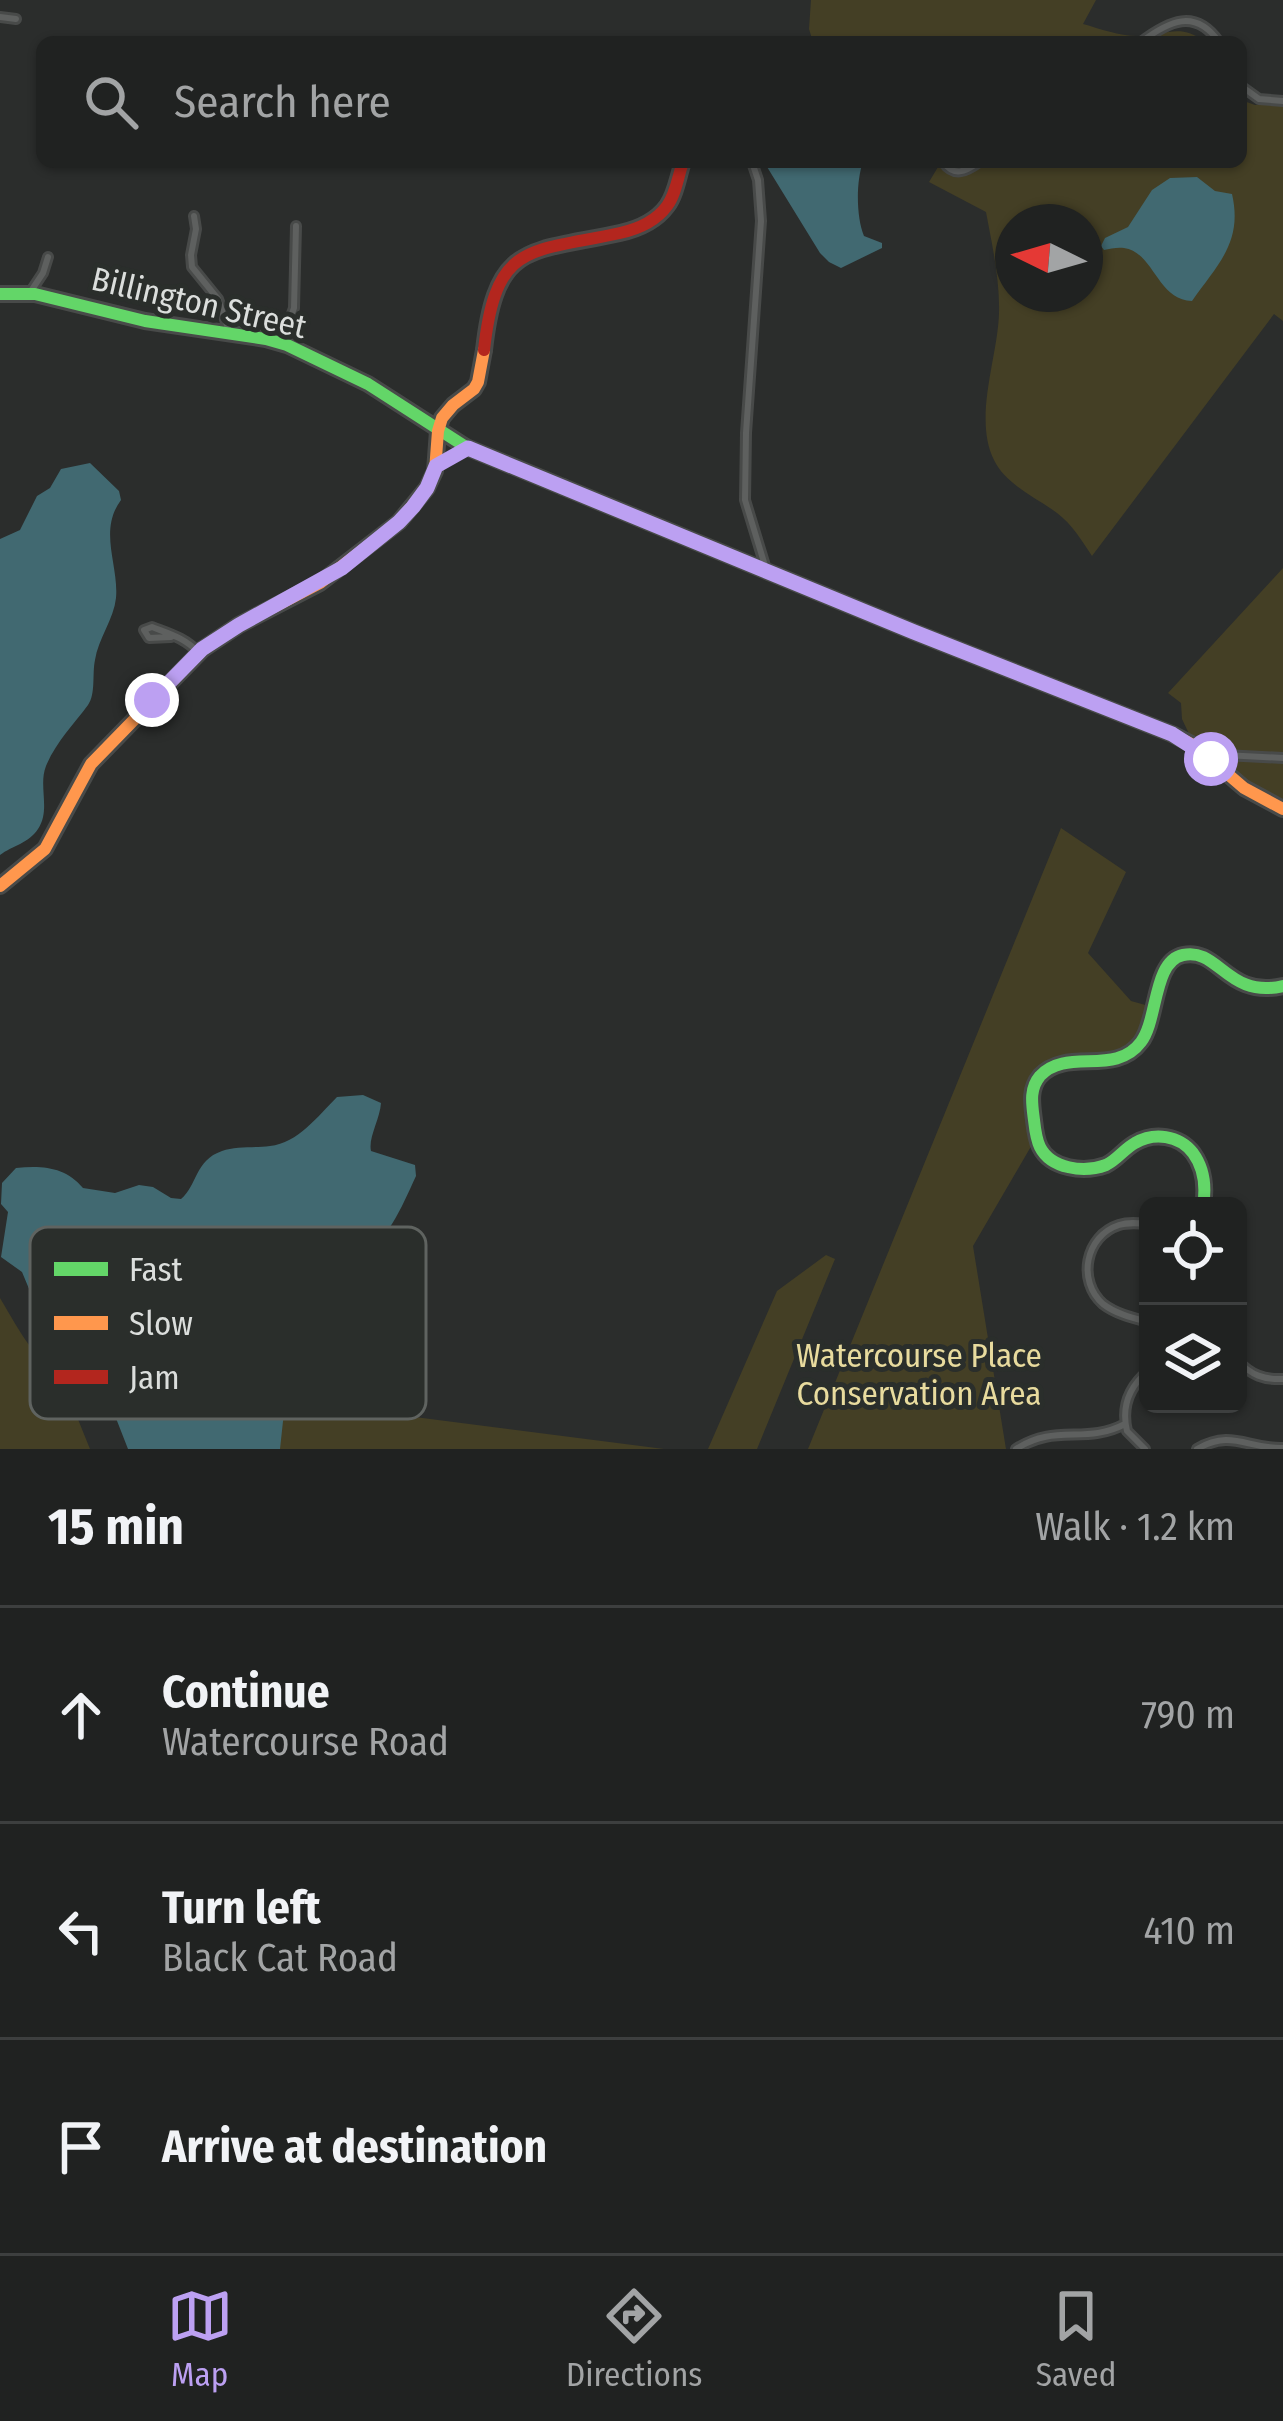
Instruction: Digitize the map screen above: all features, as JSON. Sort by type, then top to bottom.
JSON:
[{"type":"street","points":[[0,17],[16,19]]},
{"type":"street","points":[[1151,36],[1185,20],[1208,28],[1214,36]]},
{"type":"street","points":[[1247,90],[1259,99],[1283,101]]},
{"type":"street","points":[[0,886],[43,853],[91,764],[199,653],[239,625],[342,568],[413,507],[436,466],[442,418],[478,382],[488,316],[502,276],[537,249],[629,232],[647,224],[669,204],[681,168]]},
{"type":"street","points":[[754,168],[761,221],[745,483],[750,522],[766,569]]},
{"type":"street","points":[[194,216],[192,267],[218,299],[230,334]]},
{"type":"street","points":[[281,344],[294,308],[296,226]]},
{"type":"street","points":[[29,294],[48,257]]},
{"type":"street","name":"Billington Street","points":[[0,294],[29,294],[145,321],[281,344],[328,362],[468,448],[1172,734],[1244,788],[1283,809]]},
{"type":"street","points":[[436,466],[468,448]]},
{"type":"street","points":[[171,637],[184,638],[199,653]]},
{"type":"street","points":[[1204,754],[1283,758]]},
{"type":"street","points":[[1204,1197],[1199,1165],[1188,1146],[1176,1139],[1162,1136],[1135,1142],[1102,1166],[1080,1169],[1056,1162],[1039,1146],[1030,1098],[1033,1087],[1038,1077],[1061,1063],[1115,1062],[1139,1047],[1154,1021],[1166,965],[1175,957],[1187,954],[1208,959],[1246,987],[1266,991],[1283,986]]},
{"type":"street","points":[[1139,1223],[1121,1224],[1103,1234],[1091,1251],[1087,1272],[1093,1292],[1108,1308],[1139,1319]]},
{"type":"street","points":[[1247,1367],[1269,1380],[1283,1379]]},
{"type":"street","points":[[1139,1379],[1128,1395],[1125,1424],[1145,1449]]},
{"type":"street","points":[[1016,1449],[1048,1433],[1095,1434],[1125,1424]]},
{"type":"street","points":[[1197,1449],[1217,1439],[1283,1448]]},
{"type":"green space","points":[[811,0],[1096,0],[1083,24],[1133,36],[811,36]]},
{"type":"green space","points":[[1181,31],[1196,36],[1133,36]]},
{"type":"green space","points":[[1247,102],[1283,103],[1283,321],[1274,314],[1092,556],[1067,522],[999,469],[988,443],[986,407],[999,312],[1103,312],[1103,204],[995,204],[995,262],[986,212],[929,182],[937,168],[1247,168]]},
{"type":"green space","points":[[1283,568],[1283,799],[1239,778],[1191,738],[1181,703],[1168,693]]},
{"type":"green space","name":"Watercourse Place Conservation Area","points":[[1061,828],[1126,872],[1088,953],[1131,1001],[1149,1006],[1136,1037],[1121,1051],[1101,1058],[1054,1059],[1033,1071],[1026,1107],[1033,1143],[973,1246],[1006,1449],[808,1449]]},
{"type":"green space","points":[[826,1255],[835,1259],[757,1449],[708,1449],[777,1291]]},
{"type":"green space","points":[[0,1298],[30,1345],[30,1419],[78,1419],[90,1449],[0,1449]]},
{"type":"green space","points":[[426,1418],[664,1449],[264,1449],[244,1419]]},
{"type":"water","points":[[768,168],[862,168],[861,228],[864,236],[882,243],[882,248],[841,268],[820,253]]},
{"type":"water","points":[[1197,177],[1215,191],[1232,194],[1231,239],[1192,301],[1171,293],[1134,251],[1103,249],[1105,238],[1128,227],[1152,190],[1170,178]]},
{"type":"water","points":[[90,463],[119,491],[121,500],[110,536],[115,606],[97,652],[90,700],[46,766],[42,822],[30,838],[0,855],[0,539],[20,530],[37,496],[50,488],[61,469]]},
{"type":"water","points":[[363,1095],[381,1103],[371,1151],[415,1165],[416,1176],[389,1227],[30,1227],[30,1291],[22,1272],[1,1257],[8,1212],[1,1204],[2,1183],[16,1168],[61,1172],[83,1188],[115,1193],[139,1185],[181,1199],[213,1155],[290,1140],[337,1097]]},
{"type":"water","points":[[116,1419],[283,1419],[280,1449],[128,1449]]},
{"type":"traffic: fast","points":[[0,294],[35,294],[145,321],[287,345],[368,384],[466,447],[563,487]]},
{"type":"traffic: fast","points":[[1203,1197],[1200,1165],[1174,1139],[1142,1140],[1097,1167],[1078,1169],[1052,1160],[1037,1137],[1034,1086],[1040,1076],[1064,1063],[1118,1058],[1130,1052],[1146,1032],[1166,968],[1183,955],[1206,958],[1249,986],[1283,986]]},
{"type":"traffic: slow","points":[[0,886],[45,849],[91,764],[203,649],[320,583],[399,522],[427,488],[435,471],[442,418],[474,389],[484,350]]},
{"type":"traffic: slow","points":[[563,487],[1172,734],[1195,746],[1244,788],[1283,809]]},
{"type":"traffic: jam","points":[[484,350],[490,314],[508,270],[540,250],[627,231],[652,220],[670,201],[681,168]]},
{"type":"route","points":[[152,700],[202,649],[342,568],[413,507],[436,466],[468,448],[1172,734],[1211,759]]}]
